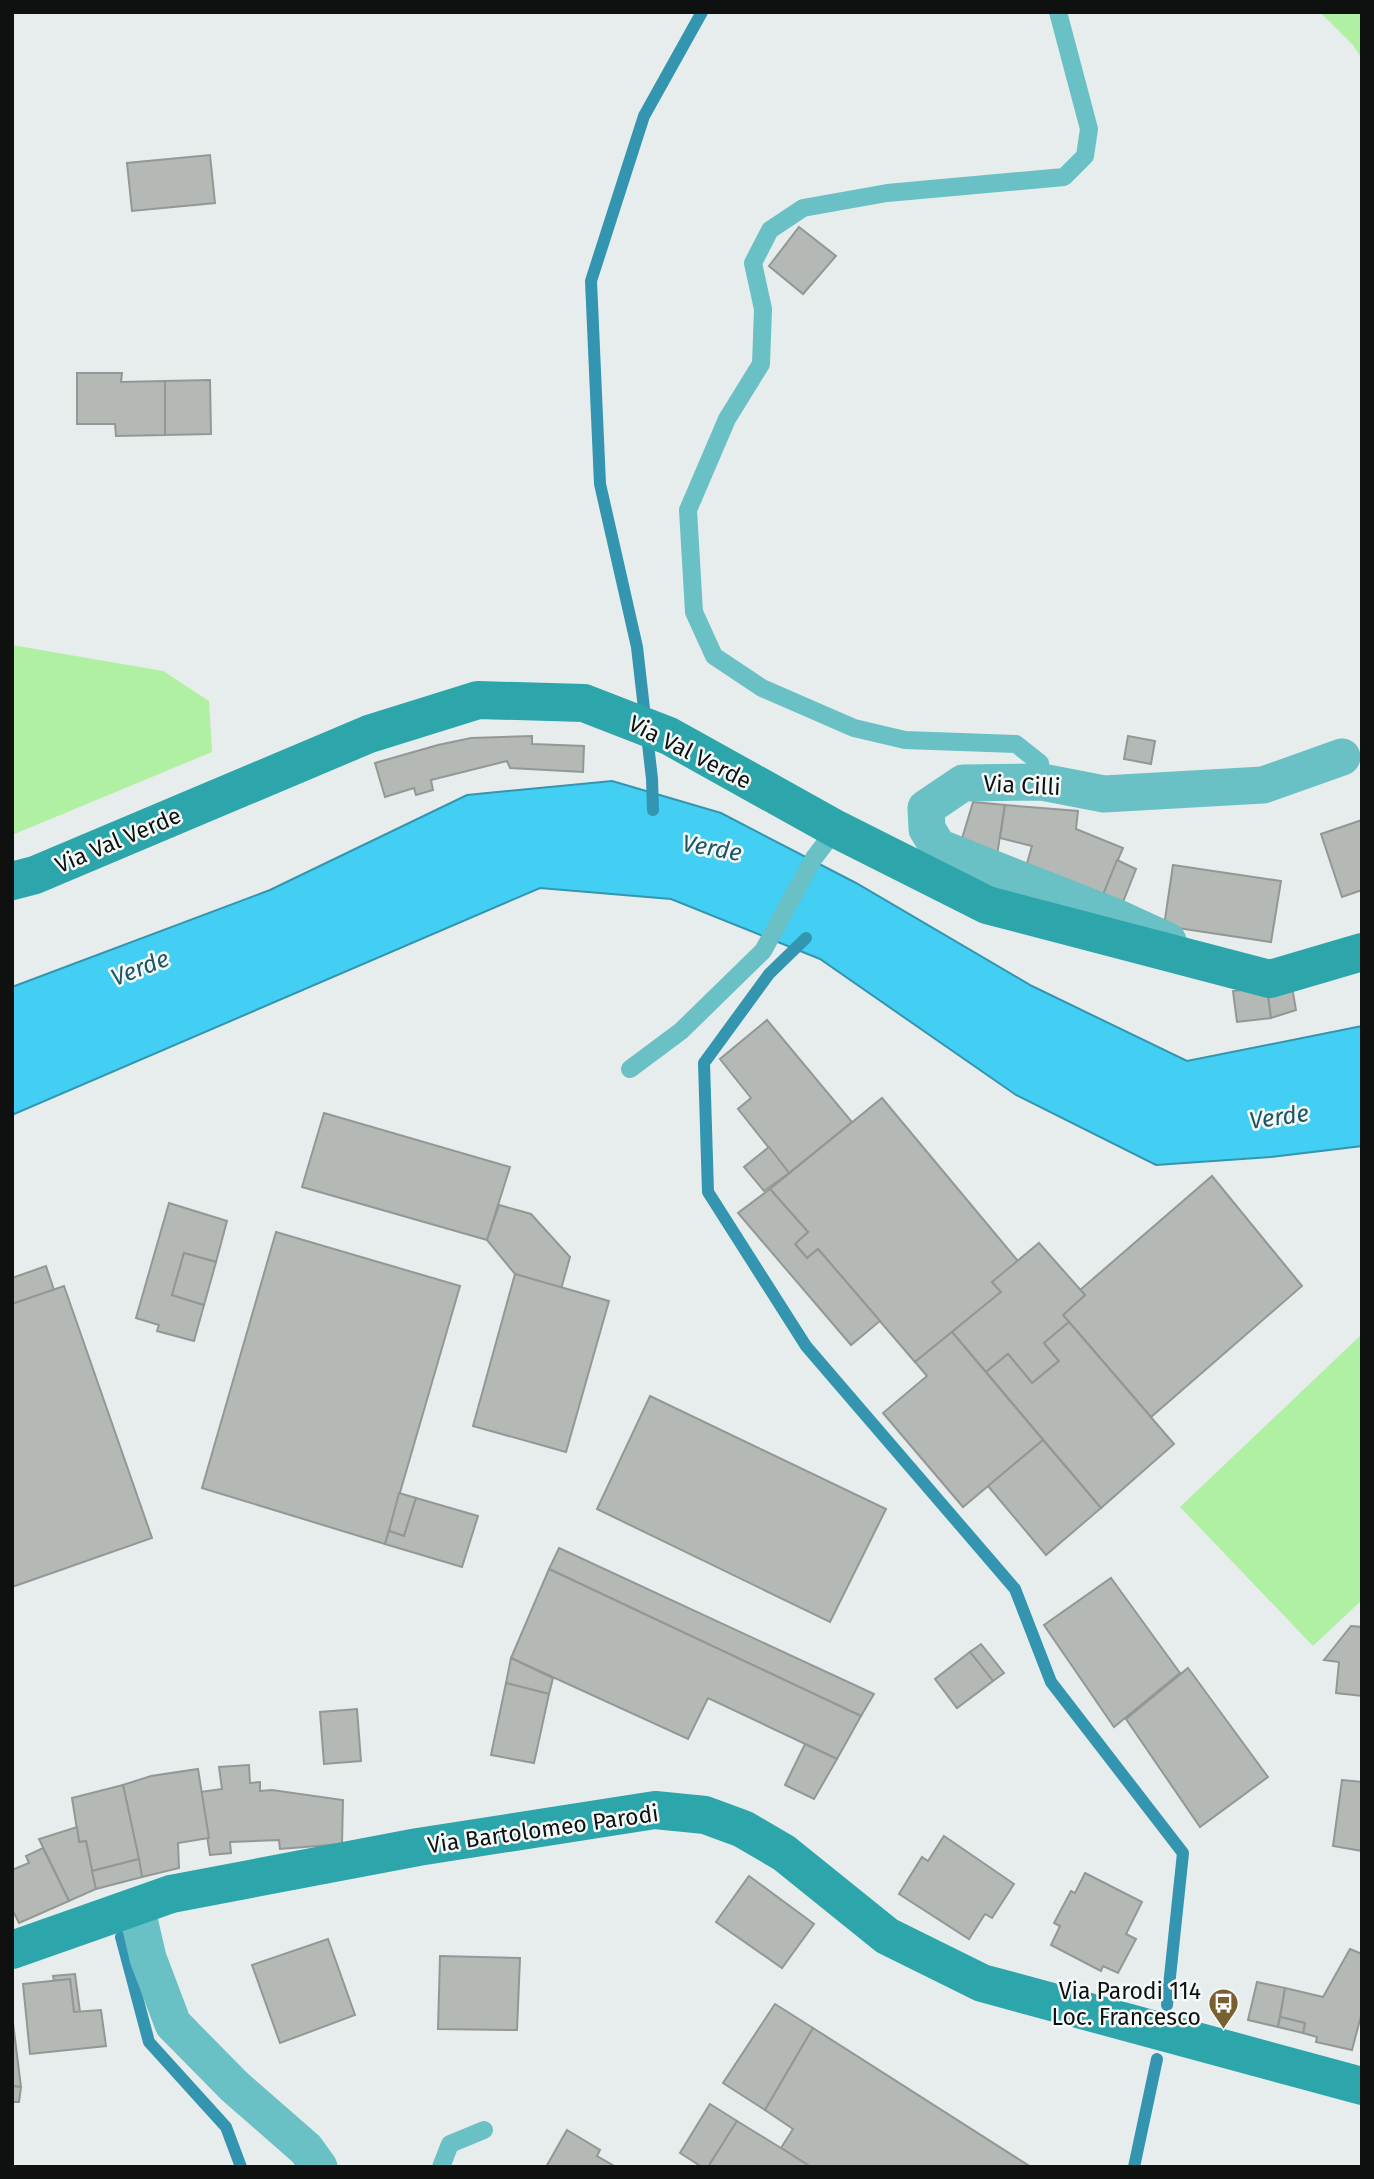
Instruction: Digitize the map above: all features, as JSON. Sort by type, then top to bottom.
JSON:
[{"type":"main road","name":"Via Val Verde","points":[[12,881],[35,875],[369,734],[478,700],[584,703],[669,736],[825,843],[987,905],[1270,979],[1362,952]]},
{"type":"main road","name":"Via Bartolomeo Parodi","points":[[12,1950],[185,1891],[418,1847],[594,1818],[655,1810],[705,1815],[743,1829],[784,1853],[887,1936],[982,1983],[1362,2086]]},
{"type":"street","name":"Via Cilli","points":[[1219,965],[1118,918],[938,846],[926,829],[926,808],[963,783],[1042,782],[1104,794],[1263,785],[1342,757]]},
{"type":"street","points":[[136,1906],[148,1958],[173,2024],[234,2086],[306,2149],[319,2167]]},
{"type":"lane","points":[[1042,782],[1040,763],[1016,744],[905,740],[854,728],[762,688],[714,656],[694,612],[688,510],[727,419],[761,364],[763,309],[753,263],[770,230],[803,208],[887,193],[1064,177],[1085,156],[1089,129],[1058,12]]},
{"type":"lane","points":[[629,1069],[681,1031],[763,951],[825,843]]},
{"type":"lane","points":[[441,2167],[450,2144],[484,2130]]},
{"type":"green space","points":[[1320,12],[1362,12],[1362,59],[1353,45]]},
{"type":"green space","points":[[12,645],[163,671],[209,701],[212,752],[12,835]]},
{"type":"green space","points":[[1362,1334],[1362,1600],[1313,1646],[1180,1507]]},
{"type":"water","name":"Verde","points":[[612,781],[721,813],[856,883],[1032,986],[1187,1061],[1362,1026],[1362,1146],[1271,1157],[1156,1165],[1016,1095],[820,959],[671,899],[540,888],[12,1115],[12,987],[270,890],[467,795]]},
{"type":"building","points":[[210,155],[215,203],[132,211],[127,163]]},
{"type":"building","points":[[799,227],[836,256],[803,294],[769,266]]},
{"type":"building","points":[[77,373],[122,373],[121,382],[165,381],[165,435],[116,436],[115,424],[77,424]]},
{"type":"building","points":[[210,380],[211,434],[165,435],[165,381]]},
{"type":"building","points":[[532,736],[532,744],[584,746],[583,772],[510,768],[507,761],[431,780],[433,790],[416,795],[414,788],[385,797],[375,763],[471,738]]},
{"type":"building","points":[[1128,736],[1155,741],[1151,764],[1124,759]]},
{"type":"building","points":[[973,802],[1005,805],[997,855],[961,842]]},
{"type":"building","points":[[1005,805],[1078,811],[1076,829],[1123,848],[1103,895],[1025,870],[1032,846],[1000,838]]},
{"type":"building","points":[[1362,820],[1362,890],[1342,897],[1321,834]]},
{"type":"building","points":[[1117,860],[1136,869],[1123,902],[1103,895]]},
{"type":"building","points":[[1173,865],[1281,881],[1271,942],[1164,926]]},
{"type":"building","points":[[1267,987],[1271,1018],[1237,1022],[1233,991]]},
{"type":"building","points":[[1267,987],[1292,987],[1296,1010],[1271,1018]]},
{"type":"building","points":[[767,1020],[852,1122],[789,1173],[738,1109],[751,1098],[720,1059]]},
{"type":"building","points":[[882,1098],[1018,1261],[992,1282],[1001,1292],[915,1362],[818,1249],[807,1258],[795,1244],[808,1232],[770,1189]]},
{"type":"building","points":[[324,1113],[510,1167],[487,1240],[302,1187]]},
{"type":"building","points":[[769,1147],[789,1173],[764,1191],[744,1167]]},
{"type":"building","points":[[1212,1176],[1302,1286],[1151,1417],[1063,1315],[1085,1295],[1080,1290]]},
{"type":"building","points":[[770,1189],[808,1232],[795,1244],[807,1258],[818,1249],[880,1321],[851,1345],[738,1213]]},
{"type":"building","points":[[169,1203],[227,1221],[216,1262],[184,1253],[172,1295],[204,1305],[194,1341],[157,1331],[159,1325],[136,1318]]},
{"type":"building","points":[[499,1205],[531,1214],[570,1257],[561,1289],[515,1274],[487,1240]]},
{"type":"building","points":[[276,1232],[460,1286],[385,1544],[202,1488]]},
{"type":"building","points":[[1039,1243],[1085,1295],[1063,1315],[1069,1322],[1044,1343],[1059,1361],[1032,1383],[1008,1354],[986,1372],[952,1332],[1001,1292],[992,1282]]},
{"type":"building","points":[[184,1253],[216,1262],[204,1305],[172,1295]]},
{"type":"building","points":[[46,1266],[54,1290],[12,1304],[12,1278]]},
{"type":"building","points":[[515,1274],[609,1301],[566,1452],[473,1426]]},
{"type":"building","points":[[64,1286],[152,1538],[12,1587],[12,1304]]},
{"type":"building","points":[[1069,1322],[1174,1444],[1101,1508],[986,1372],[1008,1354],[1032,1383],[1059,1361],[1044,1343]]},
{"type":"building","points":[[952,1332],[1043,1440],[963,1507],[883,1413],[927,1376],[915,1362]]},
{"type":"building","points":[[650,1396],[886,1509],[830,1622],[597,1509]]},
{"type":"building","points":[[1043,1440],[1101,1508],[1046,1555],[988,1486]]},
{"type":"building","points":[[399,1493],[416,1498],[404,1536],[389,1531]]},
{"type":"building","points":[[416,1498],[478,1516],[462,1567],[385,1544],[389,1531],[404,1536]]},
{"type":"building","points":[[559,1548],[874,1694],[861,1716],[549,1569]]},
{"type":"building","points":[[549,1569],[861,1716],[837,1759],[708,1698],[688,1739],[511,1658]]},
{"type":"building","points":[[1111,1578],[1180,1673],[1114,1727],[1044,1625]]},
{"type":"building","points":[[1351,1626],[1362,1627],[1362,1696],[1336,1693],[1339,1662],[1324,1660]]},
{"type":"building","points":[[981,1644],[1004,1673],[993,1681],[970,1652]]},
{"type":"building","points":[[970,1652],[993,1681],[957,1708],[935,1679]]},
{"type":"building","points":[[511,1658],[553,1678],[549,1694],[506,1683]]},
{"type":"building","points":[[1188,1668],[1268,1777],[1200,1827],[1126,1719]]},
{"type":"building","points":[[506,1683],[549,1694],[534,1763],[491,1755]]},
{"type":"building","points":[[357,1709],[361,1761],[324,1764],[320,1712]]},
{"type":"building","points":[[805,1744],[837,1759],[814,1799],[785,1785]]},
{"type":"building","points":[[249,1765],[250,1783],[260,1782],[260,1791],[272,1790],[343,1800],[342,1844],[280,1849],[279,1840],[230,1842],[231,1853],[210,1855],[200,1792],[222,1789],[219,1767]]},
{"type":"building","points":[[198,1769],[209,1838],[178,1843],[179,1868],[142,1877],[123,1785],[151,1776]]},
{"type":"building","points":[[1342,1780],[1362,1782],[1362,1851],[1333,1846]]},
{"type":"building","points":[[123,1785],[139,1859],[92,1871],[86,1841],[79,1842],[72,1798]]},
{"type":"building","points":[[77,1827],[79,1842],[86,1841],[96,1889],[69,1901],[39,1839]]},
{"type":"building","points":[[944,1836],[1014,1884],[992,1918],[985,1914],[969,1939],[899,1894],[922,1857],[928,1861]]},
{"type":"building","points":[[43,1848],[69,1901],[19,1923],[12,1909],[12,1870],[29,1863],[26,1856]]},
{"type":"building","points":[[139,1859],[142,1877],[96,1889],[92,1871]]},
{"type":"building","points":[[1085,1873],[1142,1902],[1126,1934],[1136,1939],[1118,1973],[1103,1966],[1101,1971],[1051,1945],[1060,1926],[1054,1923],[1071,1891],[1075,1893]]},
{"type":"building","points":[[749,1876],[814,1924],[782,1968],[716,1922]]},
{"type":"building","points":[[328,1939],[355,2015],[280,2043],[252,1965]]},
{"type":"building","points":[[1350,1949],[1362,1954],[1362,2012],[1352,2050],[1316,2042],[1317,2037],[1303,2033],[1305,2023],[1280,2017],[1285,1988],[1323,1997]]},
{"type":"building","points":[[440,1956],[520,1958],[517,2030],[438,2029]]},
{"type":"building","points":[[75,1974],[80,2012],[74,2012],[70,1979],[54,1981],[53,1976]]},
{"type":"building","points":[[70,1979],[74,2012],[101,2010],[106,2046],[30,2054],[23,1984]]},
{"type":"building","points":[[1257,1982],[1285,1988],[1278,2027],[1248,2020]]},
{"type":"building","points":[[775,2004],[813,2028],[765,2110],[723,2083]]},
{"type":"building","points":[[1280,2017],[1305,2023],[1303,2033],[1278,2027]]},
{"type":"building","points":[[13,2023],[21,2087],[12,2086]]},
{"type":"building","points":[[813,2028],[1031,2167],[811,2167],[781,2148],[793,2129],[765,2110]]},
{"type":"building","points":[[12,2086],[21,2087],[19,2102],[12,2102]]},
{"type":"building","points":[[710,2104],[737,2121],[708,2167],[702,2167],[680,2153]]},
{"type":"building","points":[[737,2121],[781,2148],[811,2167],[708,2167]]},
{"type":"building","points":[[567,2130],[600,2150],[597,2156],[616,2167],[546,2167]]},
{"type":"waterway","points":[[653,810],[637,647],[600,484],[591,281],[644,116],[702,12]]},
{"type":"waterway","points":[[806,938],[769,974],[704,1063],[708,1192],[806,1346],[1015,1589],[1051,1682],[1183,1853],[1167,2005]]},
{"type":"waterway","points":[[121,1937],[149,2042],[226,2127],[241,2167]]},
{"type":"waterway","points":[[1134,2167],[1157,2059]]},
{"type":"place","name":"Via Parodi 114 Loc. Francesco","points":[[1224,2031]]}]
